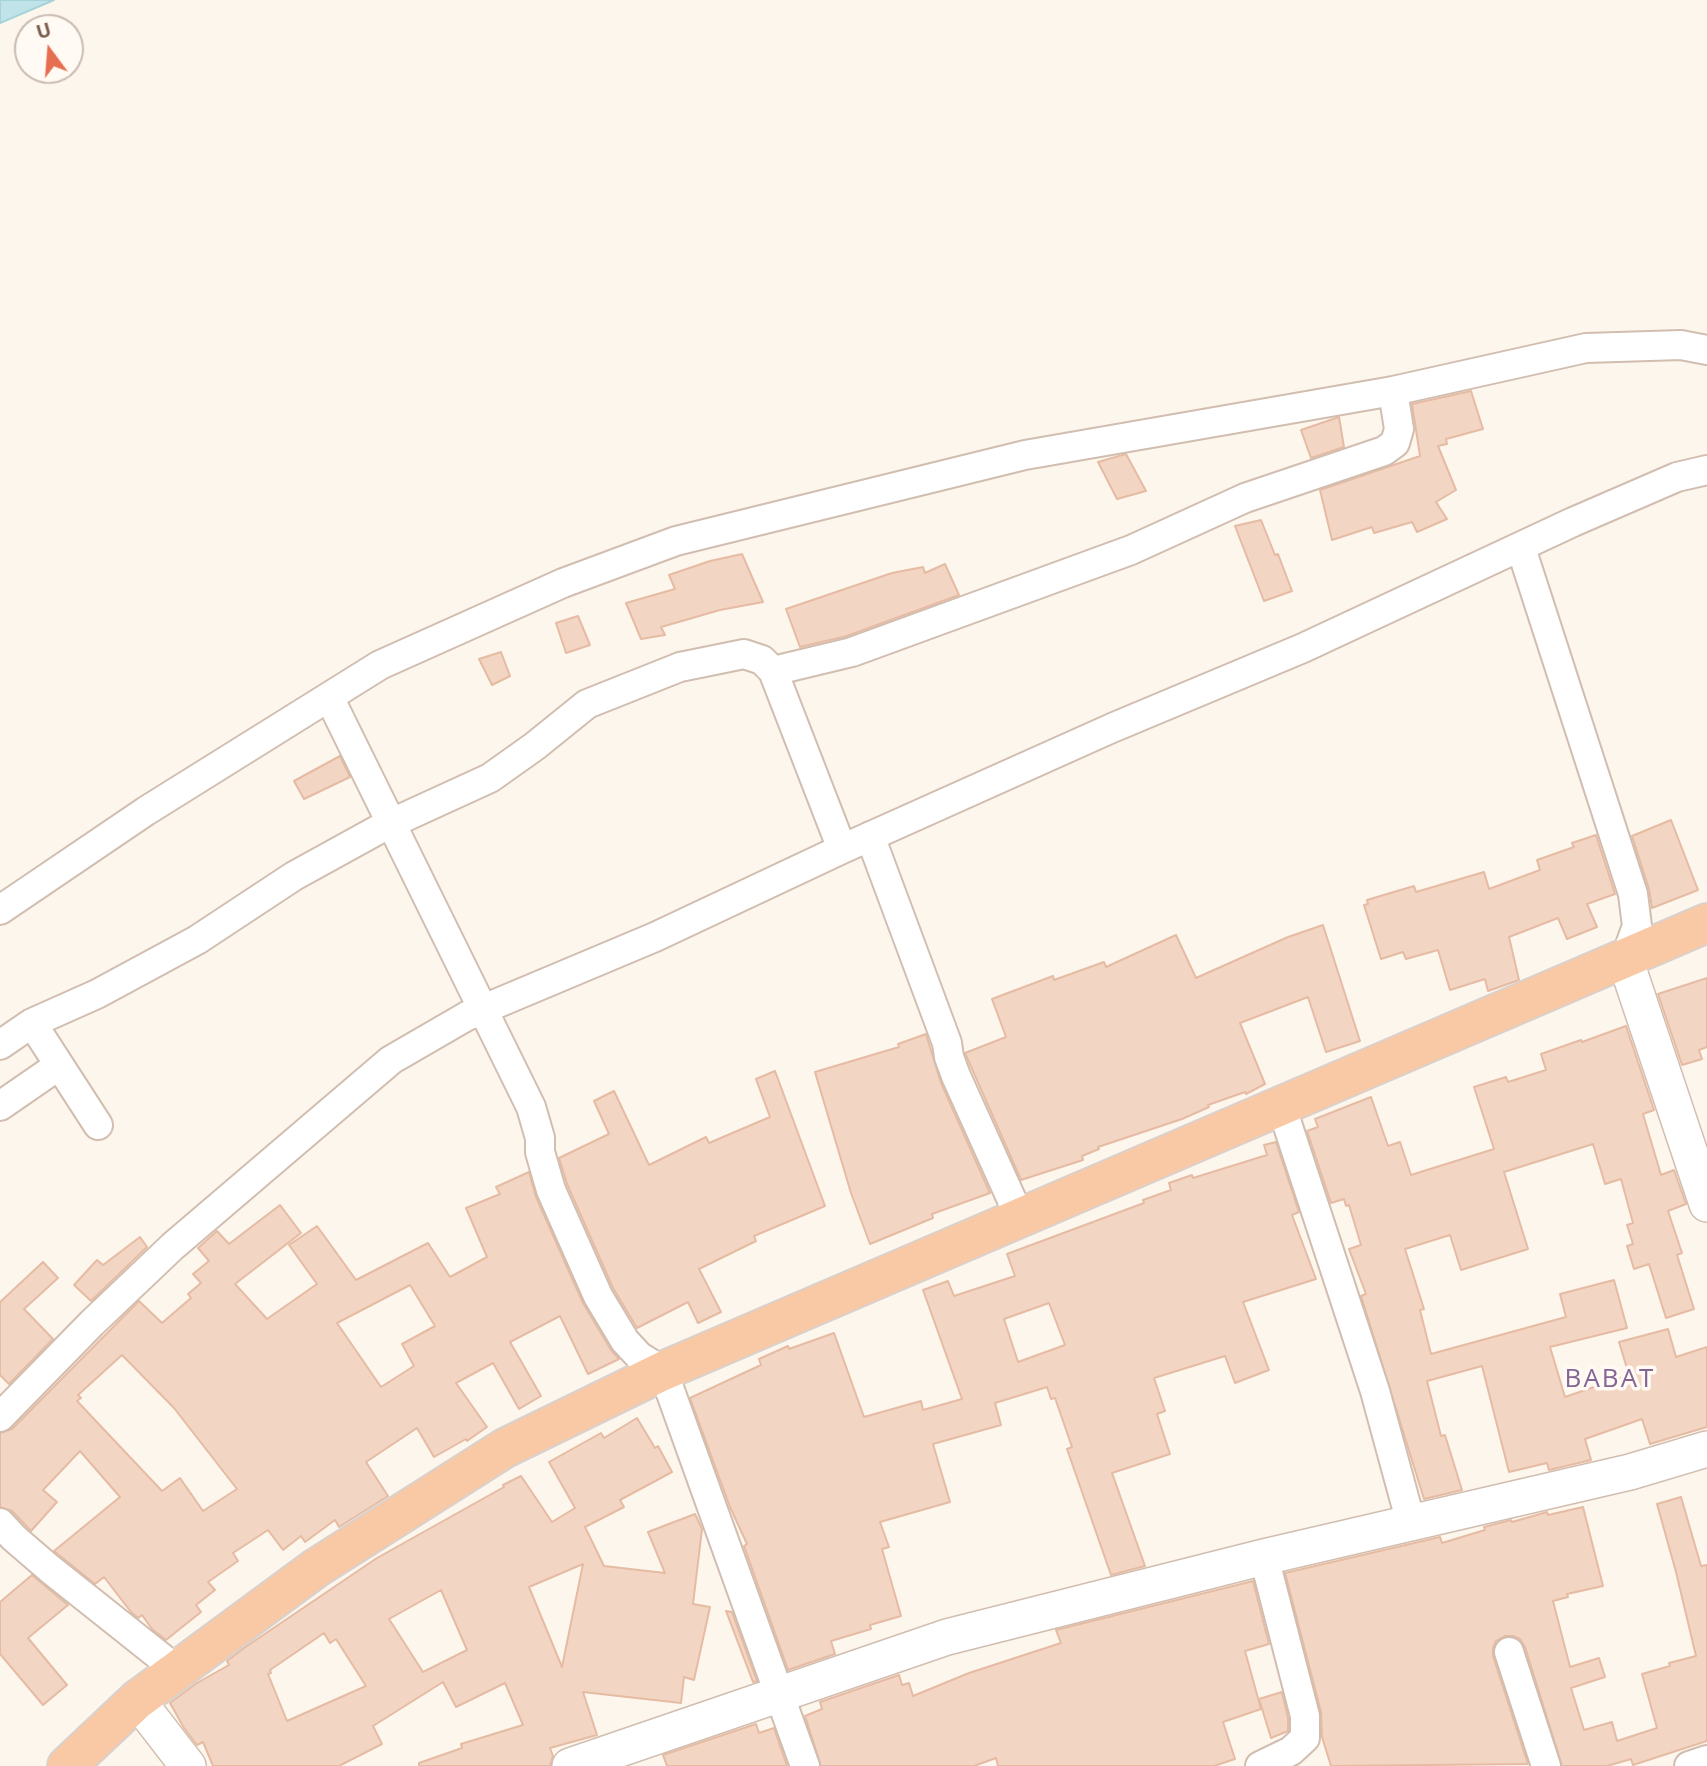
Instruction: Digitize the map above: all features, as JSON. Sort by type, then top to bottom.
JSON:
[{"type":"highway","points":[[67,1766],[137,1700],[316,1568],[505,1448],[663,1371],[1707,923]]},
{"type":"street","points":[[0,910],[146,811],[380,665],[563,583],[676,541],[1026,455],[1393,391],[1586,348],[1681,345],[1707,350]]},
{"type":"street","points":[[774,671],[852,652],[1034,587],[1132,550],[1245,498],[1384,451],[1395,443],[1399,429],[1393,391]]},
{"type":"street","points":[[0,1417],[92,1323],[173,1246],[391,1060],[467,1016],[655,937],[870,836],[1291,653],[1573,522],[1677,477],[1707,470]]},
{"type":"street","points":[[1521,548],[1633,894],[1637,926],[1625,959],[1707,1204]]},
{"type":"street","points":[[0,1045],[32,1023],[97,994],[197,940],[294,876],[390,823],[490,779],[587,704],[681,667],[744,654],[762,660],[774,671],[842,849]]},
{"type":"street","points":[[329,697],[531,1107],[551,1190],[598,1296],[625,1341],[639,1356],[663,1371],[805,1766]]},
{"type":"street","points":[[870,836],[947,1043],[956,1076],[1020,1218]]},
{"type":"street","points":[[32,1023],[98,1125]]},
{"type":"street","points":[[0,1106],[58,1066]]},
{"type":"street","points":[[1281,1105],[1375,1391],[1412,1523]]},
{"type":"street","points":[[570,1766],[947,1637],[1264,1557],[1630,1472],[1707,1449]]},
{"type":"street","points":[[0,1522],[50,1570],[177,1670]]},
{"type":"street","points":[[1260,1766],[1292,1751],[1306,1738],[1305,1716],[1264,1557]]},
{"type":"street","points":[[1509,1652],[1546,1766]]},
{"type":"street","points":[[137,1700],[188,1766]]},
{"type":"street","points":[[1689,1766],[1707,1760]]},
{"type":"water","points":[[0,0],[54,0],[21,14],[14,14],[14,17],[0,23]]},
{"type":"building","points":[[1471,391],[1483,429],[1446,439],[1447,444],[1438,446],[1456,490],[1436,502],[1447,519],[1417,532],[1412,522],[1374,533],[1372,527],[1332,540],[1320,490],[1420,456],[1412,404]]},
{"type":"building","points":[[1339,417],[1344,447],[1311,458],[1301,430]]},
{"type":"building","points":[[1126,454],[1146,491],[1117,499],[1098,462]]},
{"type":"building","points":[[1261,520],[1292,591],[1264,601],[1235,526]]},
{"type":"building","points":[[742,554],[763,602],[720,610],[661,627],[665,635],[641,639],[626,603],[675,589],[669,575],[710,561]]},
{"type":"building","points":[[945,564],[959,595],[847,636],[800,647],[786,609],[892,573],[923,567],[925,573]]},
{"type":"building","points":[[578,616],[590,645],[566,653],[556,623]]},
{"type":"building","points":[[501,652],[510,676],[492,685],[479,659]]},
{"type":"building","points":[[340,756],[350,777],[304,799],[294,781]]},
{"type":"building","points":[[1671,820],[1698,890],[1652,908],[1649,889],[1632,836]]},
{"type":"building","points":[[1596,835],[1615,894],[1587,904],[1597,927],[1567,939],[1558,918],[1509,937],[1519,980],[1488,991],[1485,979],[1450,990],[1438,950],[1406,959],[1403,952],[1381,959],[1364,905],[1368,904],[1367,900],[1414,886],[1416,892],[1484,872],[1489,889],[1540,870],[1537,860],[1574,847],[1572,843]]},
{"type":"building","points":[[1323,925],[1360,1041],[1326,1052],[1308,997],[1240,1023],[1265,1084],[1246,1094],[1245,1092],[1208,1105],[1209,1107],[1182,1119],[1098,1147],[1099,1149],[1082,1156],[1083,1160],[1021,1180],[965,1053],[1006,1037],[992,999],[1053,976],[1054,980],[1104,962],[1106,967],[1176,935],[1196,978],[1288,937]]},
{"type":"building","points":[[1707,978],[1707,1047],[1699,1050],[1702,1059],[1682,1065],[1658,994]]},
{"type":"building","points":[[1626,1026],[1654,1110],[1643,1114],[1661,1175],[1674,1170],[1686,1204],[1668,1211],[1682,1253],[1677,1255],[1694,1309],[1666,1318],[1649,1264],[1634,1269],[1627,1246],[1633,1244],[1627,1225],[1633,1223],[1621,1179],[1605,1184],[1593,1144],[1504,1172],[1528,1249],[1461,1270],[1450,1235],[1405,1249],[1424,1309],[1420,1310],[1431,1354],[1566,1317],[1560,1294],[1614,1280],[1627,1328],[1550,1347],[1565,1397],[1629,1375],[1619,1342],[1668,1329],[1676,1357],[1707,1347],[1707,1427],[1650,1444],[1642,1419],[1585,1439],[1591,1460],[1549,1470],[1547,1463],[1509,1472],[1482,1366],[1427,1381],[1441,1436],[1445,1435],[1462,1490],[1424,1499],[1361,1296],[1366,1294],[1349,1249],[1361,1245],[1349,1205],[1346,1206],[1344,1199],[1331,1203],[1307,1131],[1318,1127],[1315,1119],[1371,1097],[1388,1146],[1400,1142],[1411,1175],[1494,1149],[1474,1087],[1506,1077],[1508,1082],[1546,1070],[1541,1054]]},
{"type":"building","points":[[926,1034],[941,1083],[990,1193],[932,1214],[933,1218],[870,1244],[851,1193],[815,1072],[899,1047],[898,1044]]},
{"type":"building","points":[[775,1071],[825,1206],[754,1236],[756,1241],[699,1269],[721,1312],[698,1323],[688,1302],[637,1328],[613,1288],[567,1184],[559,1158],[609,1134],[594,1101],[614,1091],[649,1165],[706,1137],[709,1143],[770,1117],[756,1079]]},
{"type":"building","points":[[1276,1142],[1299,1212],[1292,1215],[1316,1279],[1243,1302],[1269,1370],[1235,1383],[1225,1356],[1154,1378],[1165,1411],[1157,1414],[1170,1454],[1112,1473],[1145,1566],[1111,1575],[1067,1449],[1072,1447],[1055,1398],[1051,1399],[1047,1387],[995,1403],[1001,1425],[933,1444],[950,1502],[880,1522],[889,1547],[882,1549],[901,1616],[870,1625],[871,1629],[831,1641],[835,1654],[788,1670],[744,1546],[747,1544],[730,1507],[690,1398],[761,1365],[759,1359],[788,1346],[789,1349],[834,1333],[864,1417],[921,1401],[923,1410],[962,1399],[923,1290],[948,1281],[954,1296],[1015,1276],[1007,1254],[1144,1203],[1143,1200],[1171,1190],[1169,1183],[1267,1155],[1264,1145]],"holes":[[[1049,1303],[1065,1345],[1018,1362],[1004,1319]]]},
{"type":"building","points":[[529,1172],[536,1197],[583,1303],[619,1359],[588,1374],[560,1316],[510,1342],[541,1396],[519,1409],[493,1363],[456,1383],[487,1427],[467,1441],[466,1439],[434,1457],[417,1428],[366,1462],[388,1496],[339,1527],[335,1520],[305,1542],[301,1536],[283,1550],[268,1530],[233,1553],[238,1561],[208,1582],[215,1590],[196,1605],[201,1612],[166,1640],[152,1629],[142,1615],[138,1618],[131,1612],[104,1577],[95,1584],[54,1551],[120,1497],[80,1451],[43,1490],[57,1502],[31,1531],[12,1511],[0,1507],[0,1433],[12,1429],[139,1301],[162,1323],[191,1298],[188,1294],[201,1283],[193,1274],[209,1261],[198,1248],[217,1231],[229,1244],[280,1205],[301,1233],[235,1284],[267,1319],[317,1284],[289,1245],[317,1226],[356,1280],[428,1243],[450,1277],[487,1257],[466,1208],[500,1194],[496,1187]],"holes":[[[410,1285],[435,1326],[402,1344],[414,1366],[381,1387],[337,1323]],[[122,1355],[174,1408],[237,1489],[203,1511],[180,1478],[162,1491],[77,1401],[81,1398],[78,1395]]]},
{"type":"building","points":[[140,1237],[147,1247],[91,1301],[74,1285],[97,1260],[103,1265]]},
{"type":"building","points":[[43,1262],[58,1278],[24,1309],[53,1339],[9,1384],[0,1375],[0,1302]]},
{"type":"building","points":[[637,1418],[655,1448],[658,1446],[672,1472],[620,1500],[624,1507],[585,1527],[604,1566],[665,1573],[648,1532],[695,1514],[702,1529],[693,1604],[710,1607],[694,1680],[684,1677],[681,1703],[583,1692],[597,1735],[550,1748],[553,1756],[550,1766],[419,1766],[419,1763],[462,1748],[461,1744],[523,1725],[505,1683],[456,1707],[443,1682],[373,1726],[382,1744],[339,1766],[213,1766],[203,1742],[197,1745],[184,1728],[170,1703],[197,1683],[229,1665],[227,1661],[244,1648],[377,1558],[504,1487],[503,1485],[521,1476],[552,1522],[575,1508],[549,1462],[601,1433],[604,1438]],"holes":[[[583,1564],[562,1667],[529,1587]],[[441,1590],[467,1650],[423,1672],[389,1619]],[[324,1633],[330,1643],[336,1639],[366,1686],[287,1721],[268,1674],[271,1673],[270,1670]]]},
{"type":"building","points":[[1681,1497],[1701,1566],[1707,1565],[1707,1741],[1633,1765],[1631,1759],[1607,1766],[1562,1766],[1525,1647],[1520,1639],[1505,1636],[1496,1641],[1493,1656],[1528,1764],[1331,1766],[1322,1737],[1321,1712],[1285,1573],[1440,1537],[1442,1543],[1511,1520],[1512,1522],[1547,1512],[1548,1515],[1583,1507],[1603,1586],[1567,1594],[1568,1597],[1553,1601],[1570,1667],[1599,1658],[1605,1677],[1571,1688],[1584,1730],[1612,1722],[1617,1741],[1657,1728],[1642,1674],[1696,1656],[1657,1504]]},
{"type":"building","points":[[32,1575],[68,1605],[28,1638],[67,1685],[43,1705],[0,1654],[0,1602]]},
{"type":"building","points":[[1253,1581],[1269,1644],[1245,1651],[1261,1709],[1223,1722],[1235,1759],[1214,1766],[998,1766],[996,1758],[974,1766],[821,1766],[805,1716],[822,1709],[820,1702],[899,1675],[902,1685],[909,1683],[913,1696],[969,1673],[1061,1643],[1056,1630]]},
{"type":"building","points":[[726,1611],[732,1612],[757,1681],[753,1682]]},
{"type":"building","points":[[1282,1692],[1288,1731],[1271,1738],[1259,1699]]},
{"type":"building","points":[[756,1724],[759,1733],[774,1728],[787,1766],[667,1766],[663,1755]]},
{"type":"district","name":"BABAT","points":[[1610,1380]]}]
